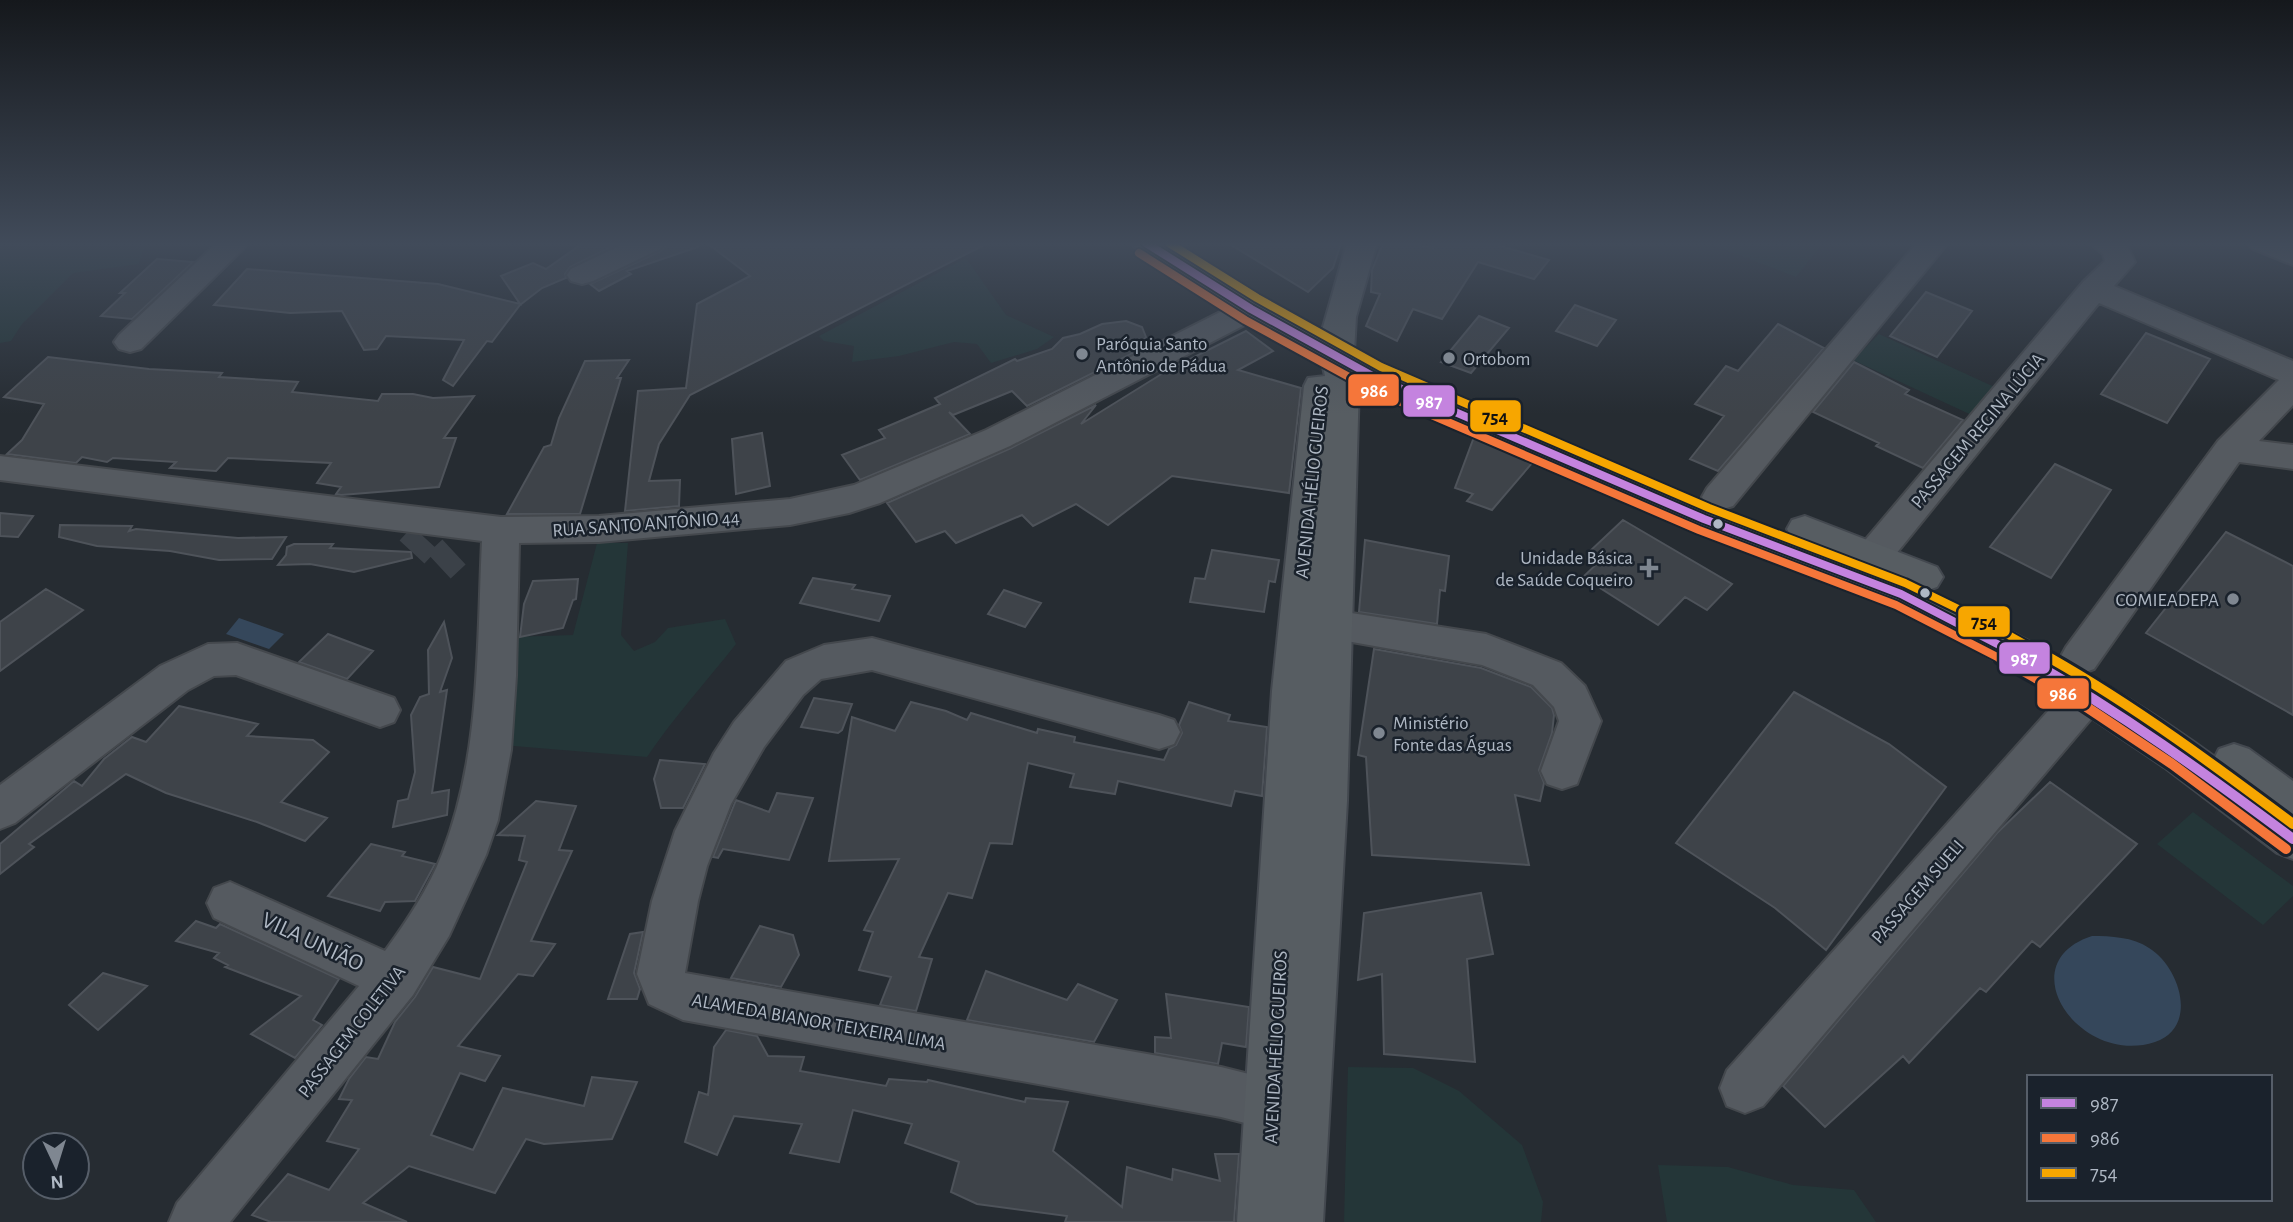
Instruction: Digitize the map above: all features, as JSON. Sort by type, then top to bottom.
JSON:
[{"type":"main road","points":[[1237,300],[1251,309],[1338,347],[1544,452],[1718,524],[1901,594],[2036,662],[2084,676],[2154,705],[2290,797]]},
{"type":"main road","points":[[1271,300],[1338,347],[1426,376],[1720,497],[1874,555],[1968,597],[2084,676],[2179,754],[2293,839]]},
{"type":"main road","points":[[1338,347],[1340,317],[1345,300]]},
{"type":"main road","name":"AVENIDA HÉLIO GUEIROS","points":[[1296,1222],[1325,800],[1343,384],[1338,347]]},
{"type":"main road","name":"AVENIDA HÉLIO GUEIROS","points":[[1264,1222],[1273,1105],[1286,793],[1304,537],[1321,377],[1338,347]]},
{"type":"street","points":[[130,342],[174,300]]},
{"type":"street","points":[[1720,497],[1885,300]]},
{"type":"street","name":"PASSAGEM REGINA LÚCIA","points":[[1874,555],[2085,300]]},
{"type":"street","points":[[2120,300],[2293,373]]},
{"type":"street","name":"RUA SANTO ANTÔNIO 44","points":[[0,468],[500,530],[656,526],[790,512],[836,504],[886,486],[998,438],[1251,309]]},
{"type":"street","name":"PASSAGEM SUELI","points":[[1745,1088],[2084,676],[2230,449],[2293,384]]},
{"type":"street","points":[[2230,449],[2293,457]]},
{"type":"street","name":"PASSAGEM COLETIVA","points":[[196,1222],[396,979],[445,900],[476,819],[486,773],[492,715],[500,530]]},
{"type":"street","points":[[1332,625],[1486,650],[1547,674],[1571,698],[1580,721],[1562,771]]},
{"type":"street","name":"ALAMEDA BIANOR TEIXEIRA LIMA","points":[[1159,732],[872,654],[837,658],[801,671],[756,724],[719,779],[681,869],[661,974],[666,988],[683,997],[1221,1091],[1273,1105]]},
{"type":"street","points":[[0,810],[174,678],[208,660],[237,659],[380,710]]},
{"type":"street","name":"VILA UNIÃO","points":[[230,903],[396,979]]},
{"type":"shaded area","points":[[0,300],[46,300],[22,324],[11,341],[0,343]]},
{"type":"shaded area","points":[[887,300],[995,300],[1006,315],[1054,337],[1037,349],[991,363],[977,344],[954,342],[899,356],[852,362],[854,346],[824,341],[819,336]]},
{"type":"shaded area","points":[[1879,334],[2001,390],[1978,418],[1853,360]]},
{"type":"shaded area","points":[[597,543],[628,543],[621,635],[634,651],[655,642],[668,628],[725,619],[736,644],[647,757],[501,745],[512,637],[573,635]]},
{"type":"shaded area","points":[[2193,812],[2293,886],[2293,896],[2263,925],[2157,844]]},
{"type":"shaded area","points":[[1348,1067],[1413,1068],[1459,1091],[1522,1145],[1543,1202],[1541,1222],[1344,1222]]},
{"type":"shaded area","points":[[1658,1165],[1728,1167],[1793,1185],[1854,1190],[1876,1222],[1667,1222]]},
{"type":"water","points":[[239,618],[284,634],[269,649],[226,634]]},
{"type":"water","points":[[2092,936],[2136,941],[2160,957],[2176,982],[2180,996],[2181,1011],[2177,1024],[2169,1034],[2155,1042],[2127,1046],[2102,1040],[2080,1027],[2064,1009],[2055,988],[2056,967],[2068,949]]},
{"type":"building","points":[[118,300],[152,300],[132,319],[101,316]]},
{"type":"building","points":[[219,300],[504,300],[520,304],[517,300],[526,300],[492,342],[487,341],[453,386],[443,380],[464,340],[386,336],[377,349],[364,350],[342,311],[290,313],[214,305]]},
{"type":"building","points":[[705,300],[876,300],[690,395],[659,444],[649,481],[680,480],[679,506],[625,511],[638,391],[686,388],[697,304]]},
{"type":"building","points":[[1377,300],[1454,300],[1442,319],[1413,309],[1397,341],[1366,326]]},
{"type":"building","points":[[1919,300],[1945,300],[1972,311],[1937,357],[1890,336]]},
{"type":"building","points":[[1575,305],[1616,320],[1597,346],[1556,331]]},
{"type":"building","points":[[1479,316],[1509,328],[1471,373],[1441,362]]},
{"type":"building","points":[[1126,321],[1142,327],[1146,337],[1135,352],[1027,406],[1012,391],[953,415],[949,412],[970,434],[860,480],[842,455],[885,438],[879,430],[940,404],[935,398],[1015,359],[1017,361],[1052,349],[1063,338],[1102,324]]},
{"type":"building","points":[[1778,324],[1824,348],[1718,471],[1690,459],[1724,416],[1695,404],[1726,366],[1738,371]]},
{"type":"building","points":[[1246,331],[1273,351],[1238,370],[1301,388],[1289,493],[1172,476],[1108,525],[1076,504],[1033,526],[1022,515],[956,543],[945,531],[916,542],[887,503],[1011,448],[1096,405],[1081,424],[1168,370]]},
{"type":"building","points":[[2146,333],[2210,359],[2167,423],[2101,394]]},
{"type":"building","points":[[48,357],[149,369],[222,373],[219,377],[298,382],[292,392],[378,401],[382,394],[413,394],[433,398],[474,396],[444,438],[456,438],[439,487],[341,495],[336,494],[341,487],[317,483],[331,463],[228,458],[216,471],[170,468],[176,462],[113,458],[107,462],[82,457],[76,463],[7,454],[22,440],[44,404],[4,397]]},
{"type":"building","points":[[629,360],[617,378],[621,378],[580,514],[507,514],[544,447],[551,445],[559,418],[585,361]]},
{"type":"building","points":[[1854,362],[1909,390],[1905,394],[1963,420],[1923,468],[1876,446],[1879,443],[1813,412]]},
{"type":"building","points":[[762,433],[770,486],[736,494],[732,439]]},
{"type":"building","points":[[1474,437],[1533,462],[1492,510],[1467,501],[1473,494],[1455,488]]},
{"type":"building","points":[[2055,464],[2111,490],[2051,578],[1990,547]]},
{"type":"building","points":[[0,513],[33,516],[18,537],[0,536]]},
{"type":"building","name":"Unidade Básica de Saúde Coqueiro","points":[[1623,520],[1732,584],[1707,610],[1685,597],[1658,625],[1583,577],[1602,559],[1590,551]]},
{"type":"building","points":[[60,525],[132,526],[129,531],[136,529],[238,538],[286,537],[272,559],[219,560],[170,551],[97,546],[59,537]]},
{"type":"building","name":"COMIEADEPA","points":[[2226,532],[2293,566],[2293,715],[2146,633]]},
{"type":"building","points":[[1365,540],[1449,556],[1445,591],[1440,590],[1437,624],[1359,612]]},
{"type":"building","points":[[294,544],[333,544],[330,548],[411,552],[412,558],[354,572],[310,564],[278,565],[286,555],[287,547]]},
{"type":"building","points":[[1212,550],[1279,560],[1275,582],[1269,581],[1264,612],[1190,602],[1195,578],[1205,579]]},
{"type":"building","points":[[813,578],[855,585],[852,589],[890,596],[879,621],[800,603]]},
{"type":"building","points":[[578,579],[576,599],[573,600],[563,628],[520,637],[524,604],[533,581]]},
{"type":"building","points":[[46,589],[83,610],[0,671],[0,622]]},
{"type":"building","points":[[1004,590],[1041,603],[1025,627],[988,614]]},
{"type":"building","points":[[444,622],[452,658],[440,692],[447,690],[432,793],[449,790],[447,815],[393,827],[398,801],[408,799],[415,772],[411,715],[420,697],[429,694],[428,650]]},
{"type":"building","points":[[328,634],[373,651],[347,679],[299,662]]},
{"type":"building","points":[[1374,649],[1481,668],[1531,687],[1552,708],[1552,733],[1539,770],[1544,783],[1540,801],[1515,795],[1529,865],[1372,855],[1366,757],[1358,755]]},
{"type":"building","points":[[1794,692],[1889,744],[1946,787],[1826,950],[1775,908],[1676,843]]},
{"type":"building","points":[[814,698],[852,704],[842,730],[838,733],[801,727]]},
{"type":"building","points":[[911,702],[946,711],[967,720],[971,713],[1037,733],[1038,729],[1075,737],[1074,742],[1164,760],[1182,733],[1179,725],[1189,702],[1230,715],[1228,721],[1267,727],[1262,796],[1235,791],[1231,806],[1118,781],[1115,794],[1070,787],[1074,774],[1028,763],[1012,844],[990,843],[972,898],[948,893],[919,957],[932,959],[916,1011],[880,1005],[891,977],[859,970],[873,932],[864,930],[899,859],[829,861],[852,717],[895,731]]},
{"type":"building","points":[[179,706],[258,724],[247,736],[313,740],[329,752],[281,802],[327,818],[305,841],[257,822],[166,793],[126,774],[29,844],[34,847],[0,874],[0,844],[74,781],[82,786],[104,759],[132,737],[146,742]]},
{"type":"building","points":[[660,760],[705,764],[683,808],[661,808],[654,779]]},
{"type":"building","points":[[2050,782],[2137,844],[2040,947],[2032,941],[1986,992],[1980,988],[1909,1063],[1903,1056],[1825,1127],[1783,1086],[1997,833]]},
{"type":"building","points":[[777,793],[813,798],[789,860],[723,849],[718,858],[713,857],[736,800],[769,812]]},
{"type":"building","points":[[536,801],[576,806],[559,850],[572,851],[531,941],[555,944],[533,976],[518,974],[458,1046],[500,1056],[485,1081],[460,1073],[431,1135],[473,1150],[503,1088],[584,1106],[592,1077],[637,1082],[612,1139],[544,1144],[526,1139],[495,1193],[409,1166],[363,1203],[407,1222],[271,1222],[252,1215],[288,1174],[329,1190],[359,1149],[327,1141],[352,1100],[339,1099],[349,1079],[366,1057],[378,1059],[395,1022],[415,997],[433,967],[480,979],[527,862],[519,860],[525,836],[498,835]]},
{"type":"building","points":[[371,844],[405,852],[402,856],[435,864],[415,901],[385,902],[380,911],[328,896]]},
{"type":"building","points":[[1481,893],[1493,954],[1467,959],[1475,1062],[1384,1054],[1382,974],[1358,980],[1364,913]]},
{"type":"building","points":[[196,921],[216,928],[220,924],[339,979],[313,1020],[322,1025],[295,1058],[251,1034],[301,996],[225,967],[228,965],[214,958],[219,953],[176,941]]},
{"type":"building","points":[[760,926],[793,935],[799,955],[781,987],[731,978]]},
{"type":"building","points":[[643,932],[634,973],[640,989],[637,999],[608,999],[630,934]]},
{"type":"building","points":[[986,971],[1067,1000],[1078,984],[1117,1000],[1094,1042],[967,1020]]},
{"type":"building","points":[[103,973],[147,986],[98,1030],[69,1005]]},
{"type":"building","points":[[1166,994],[1249,1007],[1246,1047],[1222,1043],[1218,1064],[1155,1053],[1155,1037],[1171,1038]]},
{"type":"building","points":[[726,1030],[757,1036],[768,1056],[804,1057],[800,1071],[886,1086],[889,1079],[928,1080],[1025,1102],[1026,1098],[1068,1102],[1053,1151],[1122,1207],[1127,1167],[1172,1180],[1173,1169],[1220,1181],[1215,1154],[1239,1154],[1234,1222],[1065,1222],[1067,1216],[977,1204],[951,1192],[959,1162],[905,1143],[912,1124],[853,1110],[839,1162],[790,1153],[802,1124],[734,1116],[717,1155],[685,1142],[699,1092],[708,1095],[714,1047]]},
{"type":"tunnel","points":[[412,552],[425,538]]},
{"type":"tunnel","points":[[439,566],[454,552]]},
{"type":"transit line","name":"986","points":[[1213,300],[1371,389],[1699,530],[1896,605],[1974,644],[2082,704],[2172,764],[2286,849]]},
{"type":"transit line","name":"987","points":[[1237,300],[1376,378],[1704,519],[1901,594],[1980,633],[2088,694],[2179,754],[2293,839]]},
{"type":"transit line","name":"754","points":[[1261,300],[1381,367],[1709,508],[1905,583],[1985,622],[2095,684],[2186,744],[2293,824]]},
{"type":"place","name":"Paróquia Santo Antônio de Pádua","points":[[1082,354]]},
{"type":"place","name":"Ortobom","points":[[1449,358]]},
{"type":"place","name":"Unidade Básica de Saúde Coqueiro","points":[[1649,568]]},
{"type":"place","name":"COMIEADEPA","points":[[2233,599]]},
{"type":"place","name":"Ministério Fonte das Águas","points":[[1379,733]]}]
